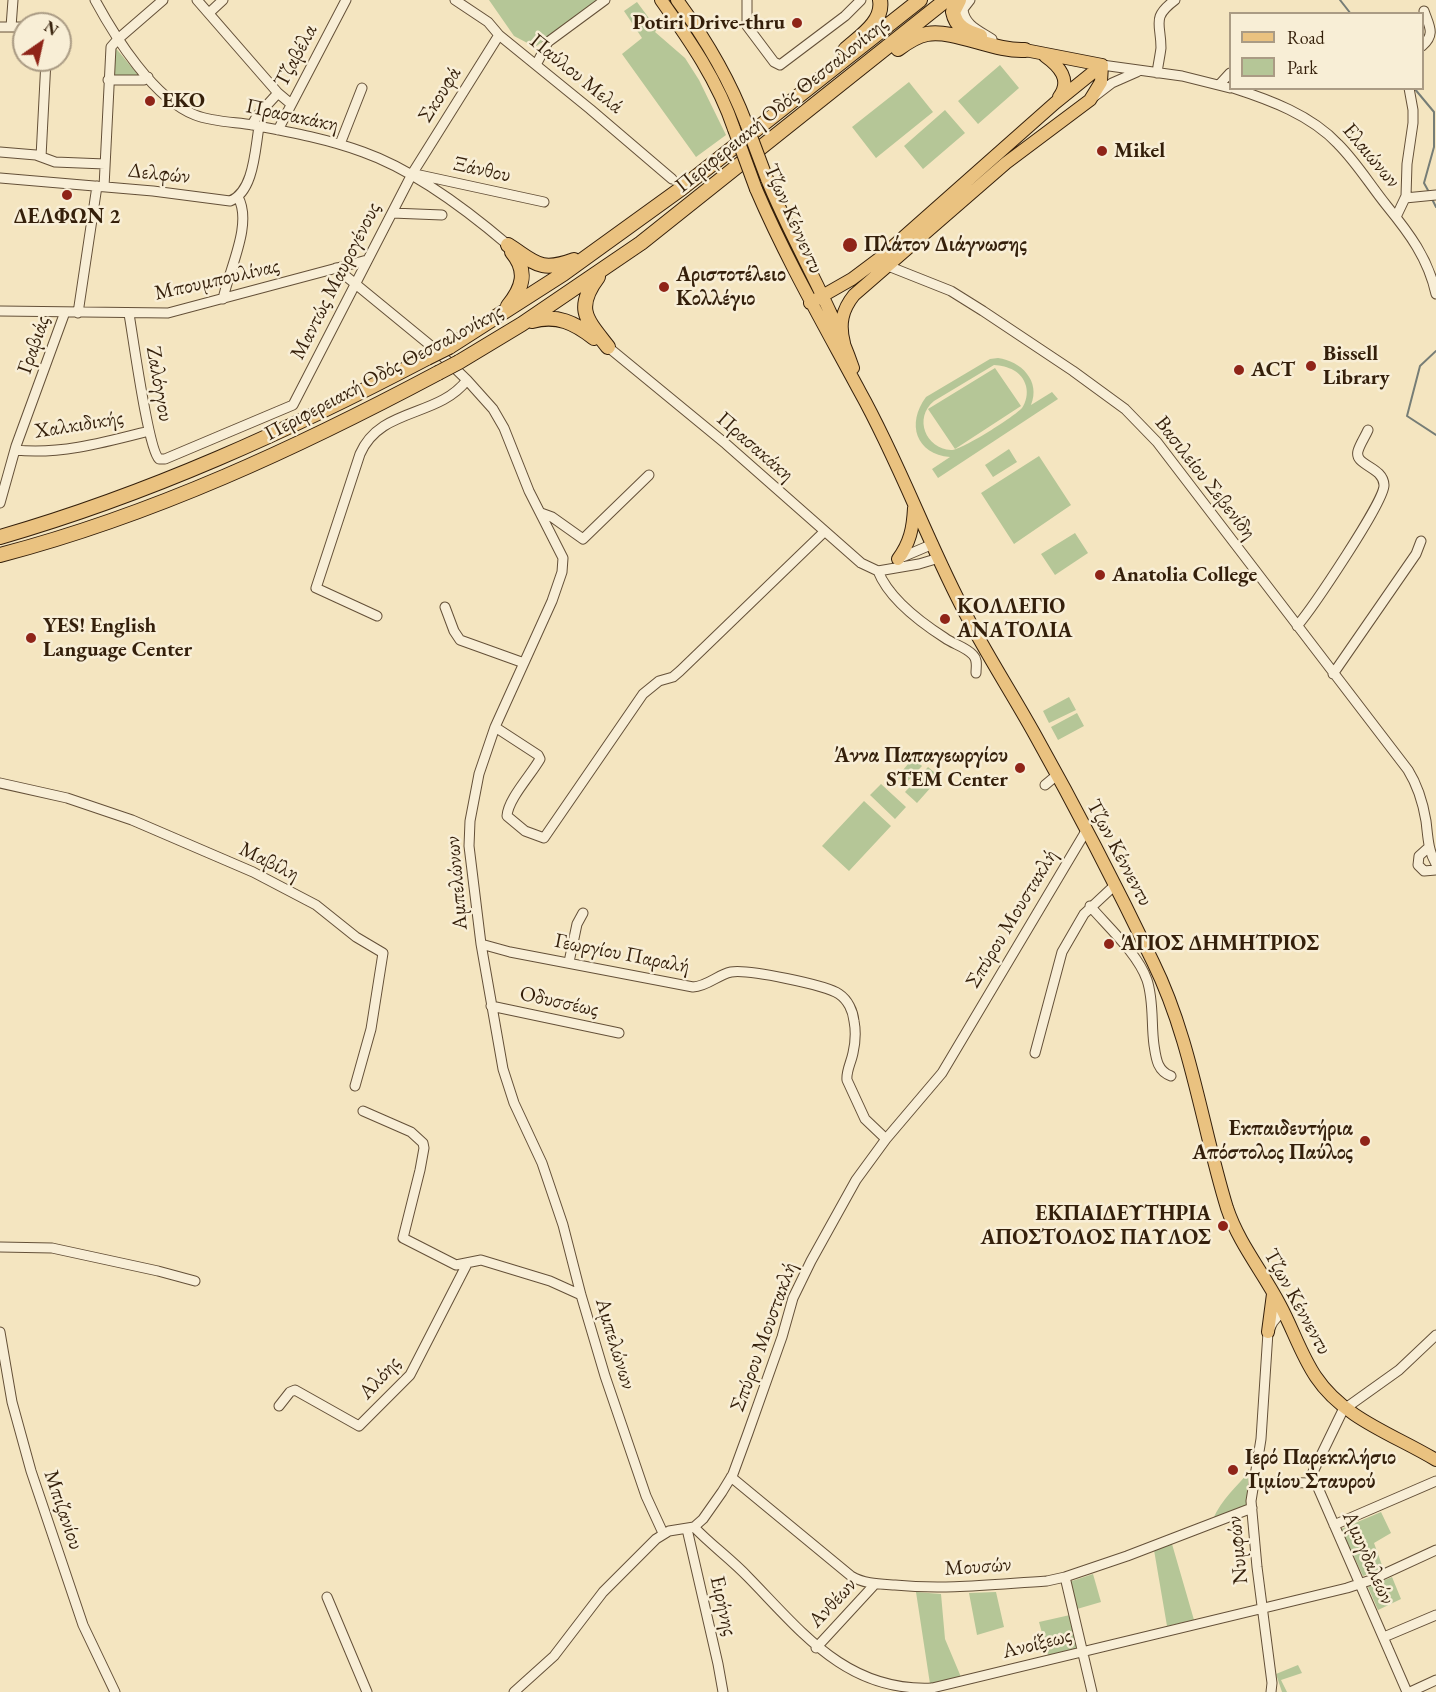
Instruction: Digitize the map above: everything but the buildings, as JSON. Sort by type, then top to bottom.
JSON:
[{"type":"highway","points":[[803,94],[825,68],[874,22],[879,11],[880,0]]},
{"type":"highway","name":"Περιφερειακή Οδός Θεσσαλονίκης","points":[[0,537],[123,498],[207,464],[283,430],[449,347],[595,251],[682,189],[920,0]]},
{"type":"highway","name":"Περιφερειακή Οδός Θεσσαλονίκης","points":[[0,555],[118,518],[228,475],[318,434],[459,362],[522,324],[655,233],[946,0]]},
{"type":"highway","points":[[959,0],[953,12],[959,26],[968,32],[1013,44],[1024,50]]},
{"type":"highway","points":[[800,118],[906,43],[926,34],[939,34],[1011,50],[1024,50]]},
{"type":"highway","points":[[508,245],[531,261],[548,266],[560,265],[595,251]]},
{"type":"highway","points":[[494,319],[510,304],[522,284],[521,266],[508,245]]},
{"type":"highway","points":[[608,266],[589,290],[584,310],[591,326],[608,347]]},
{"type":"highway","points":[[522,324],[535,320],[560,318],[576,325],[608,347]]},
{"type":"main road","name":"Τζων Κέννεντυ","points":[[661,0],[722,96],[756,189],[787,258],[844,343],[859,389]]},
{"type":"main road","name":"Τζων Κέννεντυ","points":[[677,0],[706,42],[729,82],[819,305],[976,634],[1057,775],[1153,962],[1171,1004],[1232,1221],[1239,1238],[1273,1293],[1317,1379],[1331,1397],[1345,1409],[1436,1460]]},
{"type":"main road","name":"Ελαιώνων","points":[[1024,50],[1102,65]]},
{"type":"main road","points":[[1044,55],[1057,65],[1064,77],[1063,91],[1055,103]]},
{"type":"main road","points":[[844,343],[840,326],[842,315],[852,298],[1006,163],[1089,100],[1101,82],[1102,65]]},
{"type":"main road","points":[[819,305],[880,258],[1055,103],[1102,65]]},
{"type":"main road","points":[[819,305],[846,298],[868,283]]},
{"type":"main road","points":[[898,559],[910,540],[914,525],[914,503]]},
{"type":"main road","points":[[1268,1332],[1273,1293]]},
{"type":"street","points":[[0,27],[11,27],[14,0]]},
{"type":"street","name":"Πρασακάκη","points":[[95,0],[118,39],[148,76],[169,99],[192,114],[340,144],[380,158],[412,174],[508,245]]},
{"type":"street","points":[[118,39],[164,0]]},
{"type":"street","points":[[197,0],[278,93],[291,104]]},
{"type":"street","points":[[209,13],[223,0]]},
{"type":"street","name":"Τζαβέλα","points":[[278,130],[346,0]]},
{"type":"street","name":"Παύλου Μελά","points":[[455,0],[488,22],[499,35],[672,179]]},
{"type":"street","points":[[536,65],[548,42],[605,0]]},
{"type":"street","points":[[747,0],[747,26],[774,62],[780,65],[845,16],[861,0]]},
{"type":"street","points":[[970,0],[963,9],[966,19],[971,26],[992,39]]},
{"type":"street","points":[[1157,73],[1161,47],[1158,19],[1175,0]]},
{"type":"street","points":[[1424,10],[1431,34],[1429,41],[1424,45]]},
{"type":"street","name":"Σκουφά","points":[[412,174],[499,35]]},
{"type":"street","name":"Γραβιάς","points":[[78,313],[105,164],[111,47],[118,39]]},
{"type":"street","name":"Ελαιώνων","points":[[1102,65],[1142,70],[1229,87]]},
{"type":"street","points":[[1089,100],[1112,82],[1142,70]]},
{"type":"street","points":[[41,157],[45,72]]},
{"type":"street","points":[[1219,85],[1229,75]]},
{"type":"street","points":[[108,80],[144,80],[148,76]]},
{"type":"street","points":[[340,144],[362,88]]},
{"type":"street","name":"Ελαιώνων","points":[[1237,90],[1286,108],[1324,131],[1354,161],[1421,251],[1436,294]]},
{"type":"street","points":[[1396,217],[1405,198],[1413,123],[1409,90]]},
{"type":"street","points":[[223,299],[243,226],[243,209],[238,197],[248,182],[257,116],[278,93]]},
{"type":"street","points":[[0,152],[41,157],[55,162],[105,164]]},
{"type":"street","name":"Ξάνθου","points":[[412,174],[544,202]]},
{"type":"street","name":"Μαντώς Μαυρογένους","points":[[159,459],[165,459],[293,405],[412,174]]},
{"type":"street","name":"Δελφών","points":[[0,178],[153,191],[228,201],[238,197]]},
{"type":"street","points":[[1405,198],[1436,195]]},
{"type":"street","points":[[392,213],[442,215]]},
{"type":"street","name":"Μπουμπουλίνας","points":[[0,311],[168,313],[368,260]]},
{"type":"street","name":"Βασιλείου Σεβενίδη","points":[[888,266],[955,293],[1074,371],[1125,409],[1157,442],[1412,776],[1424,812],[1429,847],[1436,864]]},
{"type":"street","name":"Αμπελώνων","points":[[336,268],[428,343],[482,395],[501,420],[529,491],[563,558],[562,572],[552,601],[495,727],[479,774],[470,821],[469,846],[481,944],[503,1069],[514,1103],[542,1163],[563,1225],[605,1376],[646,1496],[663,1533]]},
{"type":"street","name":"Γραβιάς","points":[[0,503],[15,450],[65,312]]},
{"type":"street","name":"Ζαλόγγου","points":[[129,314],[149,431],[154,454],[159,459]]},
{"type":"street","name":"Πρασακάκη","points":[[608,347],[726,444],[853,558],[866,566],[882,570],[887,589],[919,619],[946,639],[975,656],[976,673]]},
{"type":"street","points":[[377,615],[316,588],[360,454],[365,441],[375,431],[392,421],[454,395],[467,380]]},
{"type":"street","points":[[1297,626],[1368,520],[1384,489],[1382,477],[1358,458],[1358,452],[1368,430]]},
{"type":"street","name":"Χαλκιδικής","points":[[15,450],[43,451],[79,447],[149,431]]},
{"type":"street","points":[[541,513],[552,517],[583,539],[649,475]]},
{"type":"street","points":[[495,727],[538,755],[540,759],[508,807],[507,816],[525,831],[544,838],[644,694],[659,681],[674,677],[824,532]]},
{"type":"street","points":[[1333,674],[1416,554],[1421,541]]},
{"type":"street","points":[[882,570],[898,559],[933,544]]},
{"type":"street","points":[[882,570],[939,558]]},
{"type":"street","points":[[445,606],[454,631],[460,640],[524,663]]},
{"type":"street","points":[[1045,785],[1057,775]]},
{"type":"street","name":"Μαβίλη","points":[[0,783],[67,798],[132,820],[254,872],[316,905],[356,937],[383,953],[370,1029],[355,1086]]},
{"type":"street","name":"Σπύρου Μουστακλή","points":[[691,1528],[717,1500],[731,1477],[775,1359],[797,1289],[852,1188],[886,1139],[942,1073],[1086,831]]},
{"type":"street","points":[[1429,847],[1419,856],[1418,865],[1424,871],[1436,870]]},
{"type":"street","points":[[1035,1053],[1062,952],[1090,906],[1114,886]]},
{"type":"street","points":[[1090,906],[1120,940],[1146,979],[1152,1004],[1152,1028],[1158,1067],[1170,1076]]},
{"type":"street","points":[[569,962],[577,924],[584,913]]},
{"type":"street","name":"Γεωργίου Παραλή","points":[[481,944],[510,952],[693,987],[704,985],[726,974],[739,972],[796,981],[836,992],[847,1001],[854,1022],[854,1047],[846,1074],[847,1080],[865,1119],[886,1139]]},
{"type":"street","name":"Οδυσσέως","points":[[491,1006],[619,1033]]},
{"type":"street","points":[[363,1111],[411,1132],[423,1143],[424,1148],[412,1206],[402,1237],[456,1265],[481,1260],[550,1281],[581,1295]]},
{"type":"street","points":[[0,1248],[52,1248],[195,1281]]},
{"type":"street","name":"Αλόης","points":[[279,1406],[290,1392],[295,1390],[359,1426],[410,1375],[459,1284],[467,1264]]},
{"type":"street","points":[[1268,1332],[1273,1322],[1285,1316]]},
{"type":"street","name":"Μπιζανίου","points":[[0,1332],[12,1402],[30,1471],[83,1625],[115,1692]]},
{"type":"street","name":"Νυμφών","points":[[1268,1332],[1261,1439],[1252,1508],[1272,1683],[1271,1692]]},
{"type":"street","points":[[1254,1482],[1314,1483],[1312,1473],[1339,1416],[1345,1409],[1399,1370],[1436,1335]]},
{"type":"street","name":"Μουσών","points":[[731,1477],[839,1568],[858,1580],[875,1584],[942,1588],[1047,1581],[1065,1577],[1252,1508]]},
{"type":"street","points":[[1334,1525],[1436,1481]]},
{"type":"street","name":"Αμυγδαλεών","points":[[1314,1483],[1409,1692]]},
{"type":"street","points":[[514,1692],[561,1648],[603,1592],[663,1533],[691,1528]]},
{"type":"street","name":"Ανοίξεως","points":[[691,1528],[749,1577],[816,1648],[841,1668],[863,1680],[918,1691],[1360,1584],[1436,1550]]},
{"type":"street","name":"Ειρήνης","points":[[691,1528],[723,1692]]},
{"type":"street","points":[[1065,1577],[1092,1692]]},
{"type":"street","name":"Ανθέων","points":[[816,1648],[875,1584]]},
{"type":"street","points":[[327,1597],[367,1692]]},
{"type":"street","points":[[1384,1637],[1436,1615]]},
{"type":"street","points":[[1409,1692],[1436,1680]]},
{"type":"green space","points":[[489,0],[601,0],[535,47],[514,36]]},
{"type":"green space","points":[[637,2],[657,29],[655,32],[685,58],[699,80],[726,135],[696,157],[622,54],[642,38],[624,11]]},
{"type":"green space","points":[[114,46],[139,76],[113,77]]},
{"type":"green space","points":[[1000,65],[1019,88],[978,124],[958,101]]},
{"type":"green space","points":[[909,82],[933,112],[876,158],[852,127]]},
{"type":"green space","points":[[945,110],[965,133],[923,169],[904,146]]},
{"type":"green space","points":[[998,358],[1014,363],[1027,374],[1033,388],[1031,405],[1052,392],[1058,399],[938,478],[932,469],[950,457],[938,455],[922,444],[916,427],[920,407],[926,397],[990,359]],"holes":[[[994,365],[1014,370],[1024,381],[1027,395],[1022,408],[988,432],[957,449],[942,448],[929,439],[925,432],[924,416],[934,401]]]},
{"type":"green space","points":[[995,368],[1021,406],[955,449],[928,409]]},
{"type":"green space","points":[[1009,449],[1017,462],[993,477],[985,465]]},
{"type":"green space","points":[[1039,456],[1071,505],[1014,544],[981,493]]},
{"type":"green space","points":[[1075,533],[1088,553],[1055,575],[1041,554]]},
{"type":"green space","points":[[1069,697],[1076,710],[1049,723],[1043,711]]},
{"type":"green space","points":[[1077,713],[1084,726],[1058,740],[1051,727]]},
{"type":"green space","points":[[913,758],[922,766],[906,783],[898,776]]},
{"type":"green space","points":[[928,767],[940,777],[917,803],[905,792]]},
{"type":"green space","points":[[881,784],[906,807],[895,819],[870,795]]},
{"type":"green space","points":[[864,801],[891,826],[849,871],[822,846]]},
{"type":"green space","points":[[1250,1471],[1246,1507],[1213,1519],[1225,1499]]},
{"type":"green space","points":[[1381,1512],[1391,1533],[1374,1543],[1383,1568],[1363,1576],[1341,1529]]},
{"type":"green space","points":[[1172,1544],[1194,1620],[1167,1626],[1154,1550]]},
{"type":"green space","points":[[1093,1574],[1101,1602],[1077,1609],[1069,1582]]},
{"type":"green space","points":[[1392,1577],[1401,1599],[1378,1610],[1368,1587]]},
{"type":"green space","points":[[916,1592],[941,1594],[945,1639],[961,1677],[930,1684]]},
{"type":"green space","points":[[996,1592],[1004,1627],[977,1635],[969,1593]]},
{"type":"green space","points":[[1070,1615],[1078,1648],[1048,1655],[1039,1622]]},
{"type":"green space","points":[[1298,1665],[1302,1673],[1281,1680],[1287,1692],[1282,1692],[1276,1674]]},
{"type":"waterway","points":[[1340,0],[1349,12]]},
{"type":"waterway","points":[[1416,90],[1434,112],[1434,147],[1424,183],[1430,194]]},
{"type":"waterway","points":[[1432,199],[1436,207]]},
{"type":"waterway","points":[[1436,351],[1420,366],[1407,416],[1436,435]]},
{"type":"place","name":"Potiri Drive-thru","points":[[797,23]]},
{"type":"place","name":"EKO","points":[[150,101]]},
{"type":"place","name":"Mikel","points":[[1102,151]]},
{"type":"place","name":"ΔΕΛΦΩΝ 2","points":[[67,195]]},
{"type":"place","name":"Πλάτον Διάγνωσης","points":[[850,245]]},
{"type":"place","name":"Αριστοτέλειο Κολλέγιο","points":[[664,287]]},
{"type":"place","name":"Bissell Library","points":[[1311,366]]},
{"type":"place","name":"ACT","points":[[1239,370]]},
{"type":"place","name":"Anatolia College","points":[[1100,575]]},
{"type":"place","name":"ΚΟΛΛΕΓΙΟ ΑΝΑΤΟΛΙΑ","points":[[945,619]]},
{"type":"place","name":"YES! English Language Center","points":[[31,638]]},
{"type":"place","name":"Άννα Παπαγεωργίου STEM Center","points":[[1020,768]]},
{"type":"place","name":"ΆΓΙΟΣ ΔΗΜΗΤΡΙΟΣ","points":[[1109,944]]},
{"type":"place","name":"Εκπαιδευτήρια Απόστολος Παύλος","points":[[1365,1141]]},
{"type":"place","name":"ΕΚΠΑΙΔΕΥΤΗΡΙΑ ΑΠΟΣΤΟΛΟΣ ΠΑΥΛΟΣ","points":[[1223,1226]]},
{"type":"place","name":"Ιερό Παρεκκλήσιο Τιμίου Σταυρού","points":[[1233,1470]]}]
